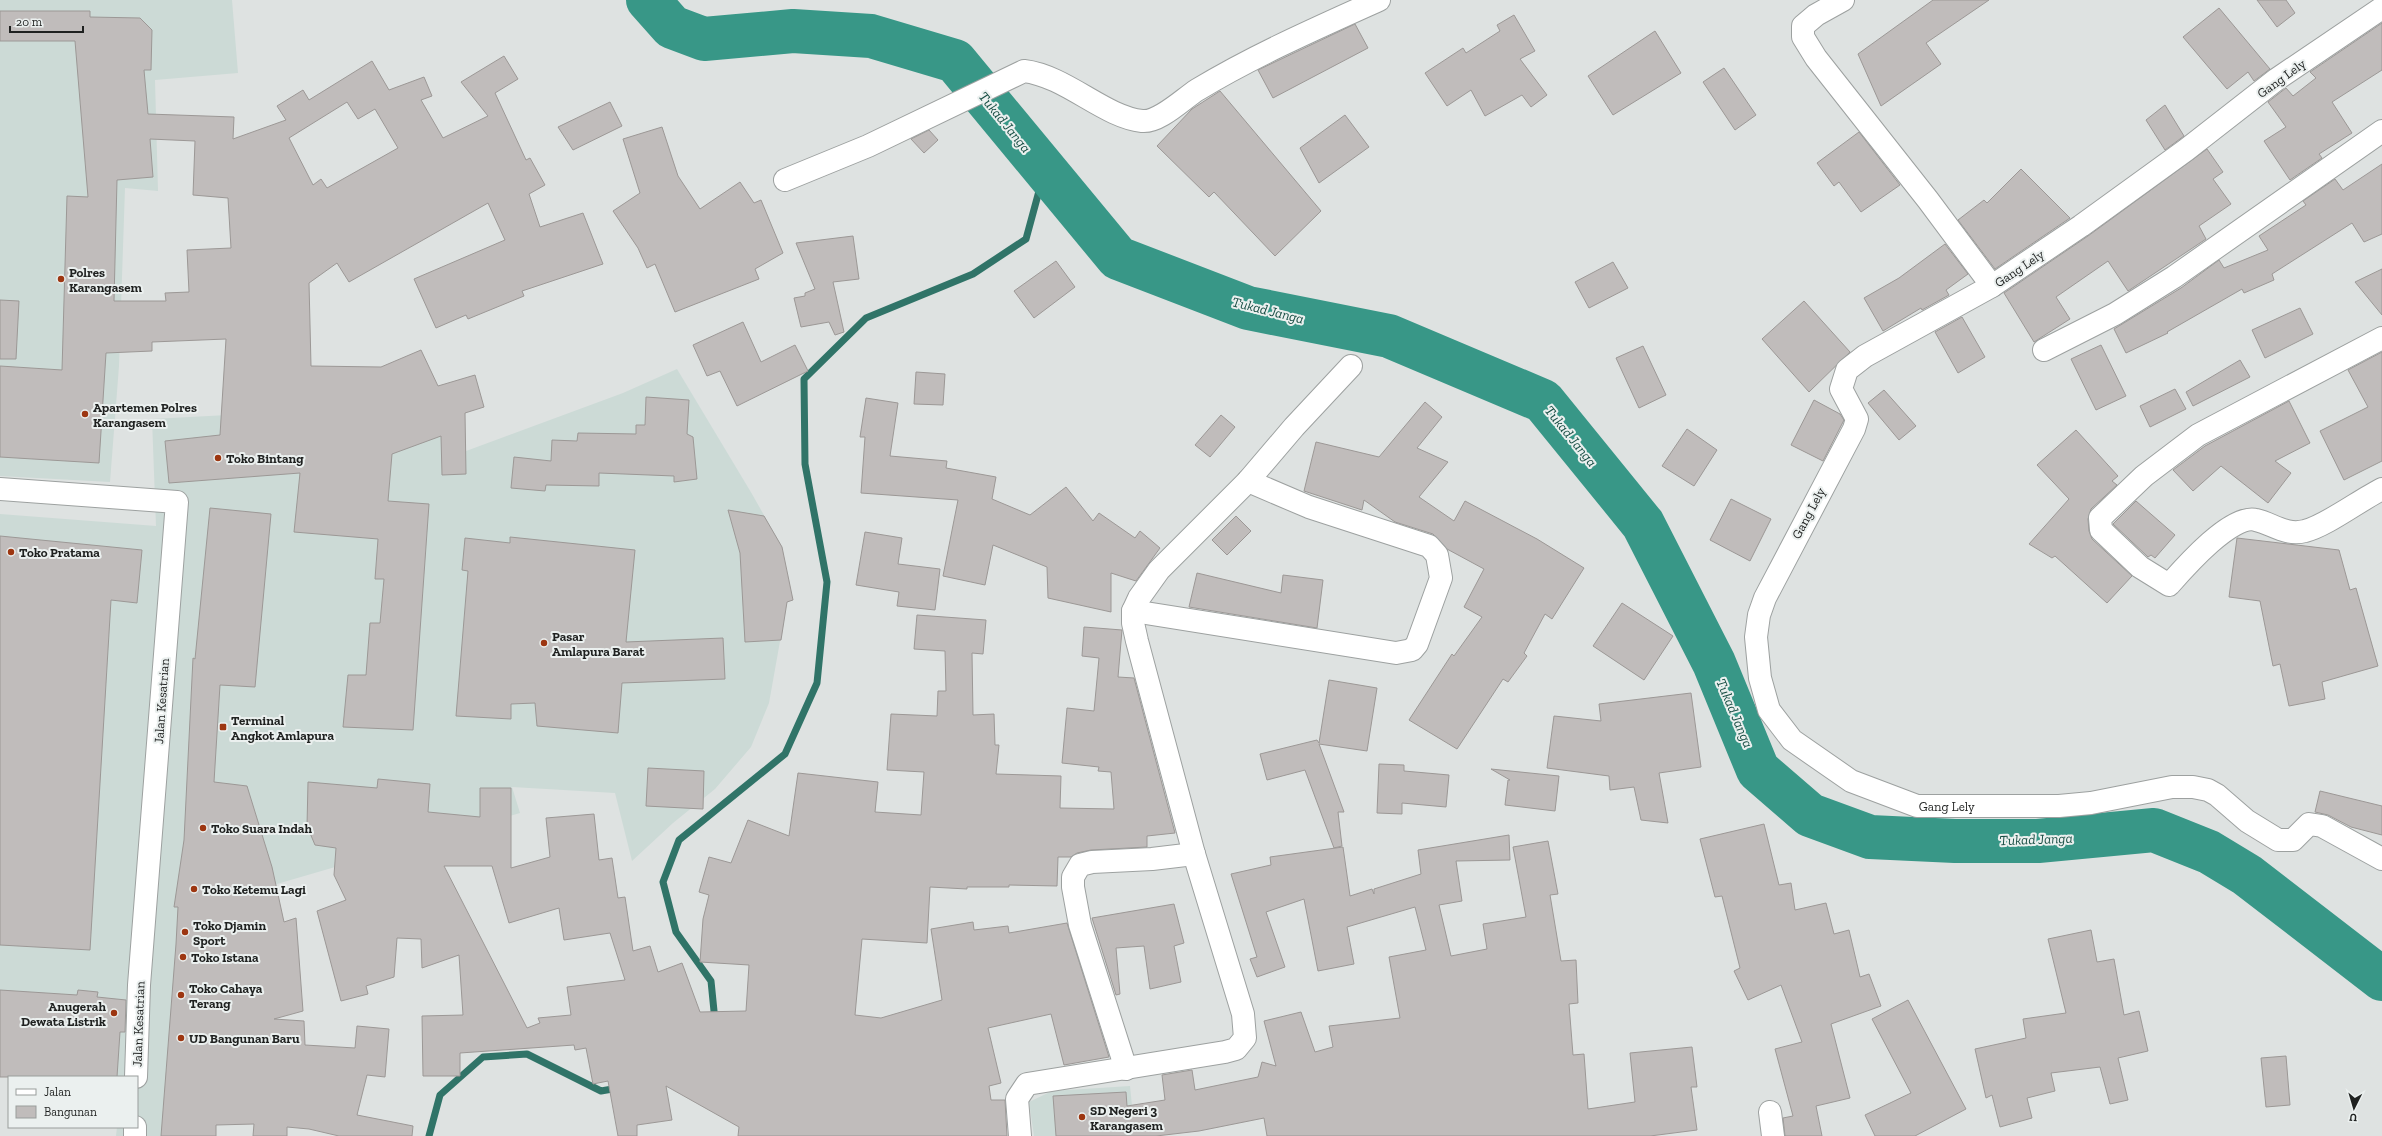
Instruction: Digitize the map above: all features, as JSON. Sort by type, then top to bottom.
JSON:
[{"type":"street","points":[[784,180],[868,146],[1024,71],[1036,72],[1077,91],[1128,119],[1145,122],[1157,118],[1186,96],[1240,64],[1378,0]]},
{"type":"street","points":[[1843,0],[1816,15],[1803,26],[1803,37],[1816,58],[1928,200],[1992,286]]},
{"type":"street","name":"Gang Lely","points":[[2382,8],[2278,79],[2161,168],[1992,286],[1865,356],[1847,370],[1841,390],[1857,419],[1854,429],[1764,598],[1759,615],[1756,636],[1760,678],[1769,710],[1792,740],[1851,781],[1917,806],[2059,806],[2091,803],[2172,787],[2193,787],[2208,790],[2217,795],[2247,821],[2278,840],[2293,840],[2309,824],[2322,826],[2382,859]]},
{"type":"street","points":[[2044,350],[2115,314],[2174,277],[2382,131]]},
{"type":"street","points":[[2382,338],[2198,435],[2144,476],[2100,518],[2099,524],[2101,530],[2140,567],[2169,585],[2203,547],[2244,519],[2254,519],[2288,533],[2304,532],[2382,489]]},
{"type":"street","points":[[1020,1136],[1017,1099],[1027,1084],[1225,1052],[1236,1049],[1245,1038],[1243,1014],[1194,854],[1137,641],[1133,623],[1134,611],[1139,598],[1159,570],[1248,481],[1294,427],[1352,366]]},
{"type":"street","points":[[1134,611],[1396,653],[1412,650],[1417,644],[1441,578],[1437,555],[1429,546],[1310,507],[1248,481]]},
{"type":"street","name":"Jalan Kesatrian","points":[[0,489],[177,502],[139,985],[136,1076]]},
{"type":"street","points":[[1126,1068],[1080,925],[1073,878],[1080,865],[1092,862],[1152,859],[1194,854]]},
{"type":"street","points":[[1770,1112],[1773,1136]]},
{"type":"shaded area","name":"Polres Karangasem","points":[[0,0],[232,0],[238,73],[155,80],[158,191],[125,188],[119,366],[110,482],[0,476]]},
{"type":"shaded area","points":[[677,369],[782,547],[787,602],[769,703],[751,747],[715,789],[673,823],[632,861],[615,793],[512,787],[520,813],[270,886],[225,921],[213,1136],[116,1136],[117,1128],[138,1128],[138,1076],[41,1076],[0,1025],[0,514],[156,526],[152,419],[265,413],[450,397],[458,454],[623,393]]},
{"type":"shaded area","name":"SD Negeri 3 Karangasem","points":[[1130,1086],[1135,1136],[1034,1136],[1029,1102],[1052,1091]]},
{"type":"building","points":[[1933,0],[1989,0],[1926,43],[1941,64],[1881,106],[1858,54]]},
{"type":"building","points":[[2257,0],[2286,0],[2295,13],[2277,27]]},
{"type":"building","points":[[2219,8],[2270,69],[2254,81],[2248,72],[2227,89],[2183,37]]},
{"type":"building","points":[[0,11],[90,11],[90,17],[140,18],[152,30],[151,70],[144,70],[148,114],[234,117],[233,139],[286,120],[277,106],[303,90],[309,100],[372,61],[389,90],[424,77],[432,96],[421,100],[443,138],[488,116],[461,82],[504,56],[518,79],[495,93],[526,160],[530,158],[545,185],[529,194],[540,227],[583,213],[603,264],[522,291],[524,296],[468,319],[466,315],[436,328],[414,279],[505,240],[488,203],[349,282],[337,263],[309,283],[311,366],[381,367],[421,350],[438,386],[475,375],[484,407],[465,413],[466,474],[442,475],[441,436],[392,454],[388,501],[429,504],[413,730],[343,727],[348,675],[366,675],[370,623],[380,623],[384,579],[375,579],[378,539],[294,532],[300,473],[169,483],[165,441],[220,435],[226,339],[152,342],[152,351],[106,353],[99,463],[0,457],[0,366],[62,370],[67,196],[88,197],[75,41],[0,41]],"holes":[[[347,102],[358,119],[375,109],[398,148],[327,188],[321,179],[313,185],[289,138]],[[150,139],[195,141],[193,195],[228,198],[231,248],[187,250],[189,292],[165,293],[166,301],[114,301],[117,180],[153,177]]]},
{"type":"building","points":[[1514,15],[1535,51],[1520,59],[1547,95],[1531,107],[1522,95],[1485,116],[1471,90],[1447,106],[1425,73],[1463,48],[1466,53],[1500,31],[1497,25]]},
{"type":"building","points":[[2382,23],[2382,70],[2332,102],[2352,133],[2319,154],[2322,158],[2290,180],[2264,141],[2286,127],[2268,102],[2286,88],[2293,96],[2316,78],[2310,72]]},
{"type":"building","points":[[1355,24],[1368,48],[1273,98],[1258,70]]},
{"type":"building","points":[[1655,31],[1681,73],[1613,115],[1588,76]]},
{"type":"building","points":[[1724,68],[1756,115],[1735,130],[1703,82]]},
{"type":"building","points":[[1220,91],[1321,211],[1275,256],[1214,192],[1209,197],[1157,146],[1192,109]]},
{"type":"building","points":[[610,102],[622,126],[573,150],[558,127]]},
{"type":"building","points":[[2165,105],[2184,136],[2165,150],[2146,120]]},
{"type":"building","points":[[1345,115],[1369,147],[1319,183],[1300,148]]},
{"type":"building","points":[[662,127],[678,176],[700,209],[740,182],[754,203],[761,200],[783,253],[755,269],[759,279],[675,312],[655,264],[647,268],[638,248],[613,211],[640,193],[623,139]]},
{"type":"building","points":[[929,130],[938,140],[924,153],[911,139]]},
{"type":"building","points":[[1859,132],[1900,185],[1861,212],[1839,182],[1834,186],[1817,163]]},
{"type":"building","points":[[2207,149],[2223,172],[2213,179],[2231,204],[2199,226],[2206,239],[2128,291],[2108,261],[2056,297],[2070,319],[2034,342],[2004,293],[2088,236]]},
{"type":"building","points":[[2382,164],[2382,234],[2364,242],[2352,223],[2272,274],[2274,280],[2244,293],[2242,289],[2167,332],[2168,333],[2126,353],[2114,329],[2181,288],[2219,260],[2224,268],[2268,250],[2259,236],[2306,205],[2303,201],[2335,179],[2343,190]]},
{"type":"building","points":[[2021,169],[2070,218],[1995,269],[1958,220],[1984,200],[1987,203]]},
{"type":"building","points":[[853,236],[859,279],[833,282],[844,332],[835,335],[829,322],[801,327],[794,298],[805,296],[805,293],[815,289],[796,243]]},
{"type":"building","points":[[1945,244],[1968,274],[1946,290],[1949,295],[1922,310],[1921,308],[1883,331],[1864,298],[1899,278]]},
{"type":"building","points":[[1056,261],[1075,287],[1034,318],[1014,291]]},
{"type":"building","points":[[1613,262],[1628,288],[1589,308],[1575,282]]},
{"type":"building","points":[[2382,269],[2382,315],[2355,282]]},
{"type":"building","points":[[0,300],[19,301],[16,359],[0,359]]},
{"type":"building","points":[[1804,301],[1850,352],[1809,392],[1762,339]]},
{"type":"building","points":[[2300,308],[2313,334],[2265,358],[2252,330]]},
{"type":"building","points":[[1962,317],[1985,357],[1958,373],[1935,332]]},
{"type":"building","points":[[743,322],[761,362],[795,345],[808,371],[737,406],[720,371],[707,376],[693,345]]},
{"type":"building","points":[[2101,345],[2126,396],[2096,410],[2071,359]]},
{"type":"building","points":[[1643,346],[1666,395],[1639,408],[1616,358]]},
{"type":"building","points":[[2382,352],[2382,461],[2344,480],[2320,431],[2368,407],[2348,370]]},
{"type":"building","points":[[2240,360],[2250,377],[2193,406],[2186,392]]},
{"type":"building","points":[[916,372],[945,374],[943,405],[914,404]]},
{"type":"building","points":[[2175,389],[2186,409],[2150,427],[2140,406]]},
{"type":"building","points":[[1884,390],[1916,426],[1899,440],[1868,403]]},
{"type":"building","points":[[646,397],[689,400],[687,434],[693,437],[697,479],[674,482],[674,476],[599,473],[599,486],[546,485],[545,491],[511,488],[514,457],[551,461],[552,440],[577,441],[578,433],[636,434],[636,425],[645,425]]},
{"type":"building","points":[[866,398],[898,403],[890,456],[947,461],[946,468],[996,477],[992,499],[1030,515],[1066,487],[1093,521],[1099,513],[1135,538],[1140,531],[1160,548],[1136,581],[1111,573],[1111,612],[1048,598],[1047,567],[993,545],[985,585],[943,576],[958,500],[861,493],[865,437],[860,437]]},
{"type":"building","points":[[1814,400],[1840,414],[1844,420],[1823,461],[1791,445]]},
{"type":"building","points":[[2289,401],[2310,443],[2275,461],[2291,473],[2268,503],[2221,466],[2193,491],[2173,470],[2205,446]]},
{"type":"building","points":[[1425,402],[1442,417],[1417,448],[1448,462],[1419,497],[1454,521],[1465,501],[1537,539],[1584,568],[1552,619],[1545,614],[1524,653],[1527,656],[1508,682],[1503,679],[1457,749],[1409,720],[1452,654],[1454,656],[1482,617],[1464,607],[1484,569],[1447,549],[1433,534],[1395,522],[1364,500],[1362,510],[1304,491],[1316,442],[1379,457]]},
{"type":"building","points":[[1221,415],[1235,427],[1210,457],[1195,445]]},
{"type":"building","points":[[1687,429],[1717,450],[1694,486],[1662,466]]},
{"type":"building","points":[[2076,430],[2118,476],[2112,481],[2117,485],[2091,509],[2088,519],[2089,531],[2092,539],[2132,576],[2107,603],[2055,556],[2052,558],[2029,544],[2069,499],[2037,465]]},
{"type":"building","points":[[1731,499],[1771,519],[1750,561],[1710,540]]},
{"type":"building","points":[[2136,501],[2175,535],[2155,558],[2151,555],[2148,557],[2113,524]]},
{"type":"building","points":[[210,508],[271,514],[255,687],[220,685],[214,782],[247,786],[272,867],[284,922],[296,918],[303,1011],[274,1019],[304,1021],[305,1045],[355,1048],[357,1026],[389,1029],[385,1077],[367,1075],[357,1115],[413,1126],[412,1136],[339,1136],[309,1129],[287,1127],[287,1136],[253,1136],[254,1124],[216,1125],[216,1136],[161,1136],[176,944],[178,907],[174,907],[184,840],[193,658],[195,659]]},
{"type":"building","points":[[728,510],[764,516],[782,547],[793,600],[787,602],[781,640],[745,642],[740,553]]},
{"type":"building","points":[[1236,516],[1251,531],[1227,555],[1212,540]]},
{"type":"building","points":[[865,532],[902,538],[898,564],[940,569],[935,610],[897,606],[899,592],[856,585]]},
{"type":"building","points":[[0,536],[142,550],[137,603],[111,600],[90,950],[0,945]]},
{"type":"building","name":"Pasar Amlapura Barat","points":[[510,537],[635,550],[626,642],[723,638],[725,679],[622,683],[618,733],[537,726],[535,703],[511,704],[511,719],[456,716],[468,571],[462,570],[465,538],[510,543]]},
{"type":"building","points":[[2237,538],[2339,550],[2350,590],[2356,588],[2378,666],[2322,682],[2325,699],[2289,706],[2280,664],[2273,666],[2260,601],[2229,597]]},
{"type":"building","points":[[1197,573],[1281,593],[1283,575],[1323,580],[1317,628],[1189,607]]},
{"type":"building","points":[[1622,603],[1673,636],[1644,680],[1593,646]]},
{"type":"building","points":[[917,615],[986,620],[983,654],[972,653],[973,715],[994,714],[995,745],[999,745],[996,774],[1061,776],[1060,808],[1114,809],[1111,772],[1098,771],[1099,767],[1062,763],[1067,708],[1094,711],[1099,658],[1082,656],[1084,627],[1122,630],[1118,677],[1134,678],[1175,833],[1147,836],[1147,847],[1091,850],[1077,853],[1071,857],[1058,857],[1057,886],[1009,885],[1009,887],[967,887],[967,889],[930,887],[927,943],[862,939],[855,1015],[881,1018],[942,1000],[931,929],[973,922],[974,930],[1008,926],[1009,933],[1067,923],[1109,1057],[1064,1065],[1051,1014],[988,1028],[1001,1083],[989,1086],[991,1100],[1005,1100],[1007,1136],[738,1136],[739,1127],[666,1086],[672,1120],[637,1125],[637,1136],[618,1136],[608,1081],[593,1084],[586,1048],[575,1050],[574,1045],[460,1053],[460,1076],[423,1076],[422,1016],[463,1015],[459,955],[422,968],[421,939],[397,938],[394,977],[366,986],[368,994],[341,1001],[317,911],[346,900],[334,875],[336,848],[315,845],[307,826],[308,782],[377,788],[378,779],[430,784],[428,812],[480,817],[480,788],[511,788],[511,868],[550,857],[546,818],[594,814],[599,860],[612,858],[618,898],[625,897],[633,951],[650,946],[658,972],[682,963],[700,1012],[746,1011],[749,965],[700,962],[703,919],[709,895],[699,892],[709,857],[731,863],[748,820],[789,836],[798,773],[878,782],[875,812],[921,815],[924,772],[887,770],[891,714],[937,716],[938,691],[946,691],[945,651],[914,649]],"holes":[[[444,866],[492,866],[509,923],[559,908],[564,940],[610,933],[625,980],[567,987],[571,1015],[538,1018],[540,1023],[527,1028]]]},
{"type":"building","points":[[1329,680],[1377,688],[1367,751],[1319,744],[1344,812],[1338,812],[1342,846],[1334,848],[1305,770],[1267,780],[1260,754],[1317,740],[1319,743]]},
{"type":"building","points":[[1691,693],[1701,767],[1659,773],[1668,823],[1641,820],[1634,787],[1610,790],[1609,776],[1547,768],[1554,716],[1601,721],[1599,704]]},
{"type":"building","points":[[1379,764],[1404,765],[1404,771],[1449,775],[1446,807],[1402,803],[1402,814],[1377,813]]},
{"type":"building","points":[[648,768],[704,771],[703,809],[646,806]]},
{"type":"building","points":[[1491,769],[1559,776],[1555,811],[1505,805],[1508,780],[1510,780]]},
{"type":"building","points":[[2320,791],[2382,806],[2382,835],[2351,827],[2328,815],[2315,812]]},
{"type":"building","points":[[1764,824],[1779,885],[1791,883],[1795,910],[1826,903],[1834,934],[1849,930],[1860,977],[1869,974],[1881,1006],[1831,1024],[1850,1098],[1816,1106],[1822,1136],[1785,1136],[1783,1118],[1793,1116],[1775,1049],[1802,1042],[1781,985],[1748,1000],[1734,971],[1740,968],[1722,896],[1715,897],[1700,839]]},
{"type":"building","points":[[1509,835],[1510,860],[1456,861],[1462,901],[1439,905],[1451,956],[1487,949],[1483,924],[1526,917],[1513,847],[1548,841],[1558,894],[1550,895],[1561,961],[1576,960],[1578,1003],[1569,1004],[1573,1055],[1584,1054],[1588,1109],[1635,1102],[1630,1053],[1692,1047],[1697,1087],[1691,1087],[1697,1130],[1650,1136],[1267,1136],[1264,1118],[1199,1131],[1156,1136],[1056,1136],[1053,1096],[1126,1092],[1127,1106],[1165,1100],[1162,1075],[1192,1070],[1195,1090],[1258,1077],[1262,1062],[1276,1066],[1264,1021],[1301,1012],[1315,1052],[1333,1047],[1329,1026],[1400,1018],[1389,957],[1426,950],[1415,907],[1347,927],[1354,964],[1318,971],[1304,899],[1266,912],[1285,967],[1257,977],[1250,959],[1257,957],[1231,874],[1271,865],[1270,857],[1343,847],[1350,896],[1372,889],[1374,894],[1374,889],[1421,874],[1418,850]]},
{"type":"building","points":[[1174,904],[1184,943],[1174,946],[1181,982],[1150,989],[1144,946],[1116,948],[1120,994],[1116,995],[1092,918]]},
{"type":"building","points":[[2091,930],[2097,962],[2114,959],[2124,1015],[2139,1011],[2148,1051],[2118,1058],[2128,1100],[2110,1104],[2100,1067],[2051,1073],[2055,1091],[2027,1098],[2032,1118],[2000,1127],[1992,1095],[1986,1098],[1975,1049],[2026,1038],[2023,1019],[2066,1013],[2048,939]]},
{"type":"building","points":[[0,990],[77,995],[78,990],[98,992],[97,997],[126,1000],[125,1032],[120,1032],[117,1076],[0,1077]]},
{"type":"building","points":[[1908,1000],[1966,1109],[1915,1136],[1875,1136],[1865,1115],[1911,1093],[1872,1019]]},
{"type":"building","points":[[2286,1056],[2290,1105],[2266,1107],[2261,1058]]},
{"type":"waterway","name":"Tukad Janga","points":[[648,0],[672,27],[704,39],[793,31],[871,36],[955,61],[1118,258],[1248,308],[1389,336],[1543,401],[1643,524],[1714,663],[1758,770],[1810,815],[1870,837],[1955,841],[2038,841],[2154,830],[2209,852],[2247,875],[2382,979]]},
{"type":"waterway","points":[[715,1021],[711,981],[676,932],[663,882],[679,840],[785,754],[817,683],[827,582],[805,464],[804,379],[866,318],[973,274],[1026,239],[1045,169]]},
{"type":"waterway","points":[[429,1136],[440,1095],[483,1057],[527,1054],[601,1091],[618,1088]]},
{"type":"place","name":"Polres Karangasem","points":[[61,279]]},
{"type":"place","name":"Apartemen Polres Karangasem","points":[[85,414]]},
{"type":"place","name":"Toko Bintang","points":[[218,458]]},
{"type":"place","name":"Toko Pratama","points":[[11,552]]},
{"type":"place","name":"Pasar Amlapura Barat","points":[[544,643]]},
{"type":"place","name":"Terminal Angkot Amlapura","points":[[223,727]]},
{"type":"place","name":"Toko Suara Indah","points":[[203,828]]},
{"type":"place","name":"Toko Ketemu Lagi","points":[[194,889]]},
{"type":"place","name":"Toko Djamin Sport","points":[[185,932]]},
{"type":"place","name":"Toko Istana","points":[[183,957]]},
{"type":"place","name":"Toko Cahaya Terang","points":[[181,995]]},
{"type":"place","name":"Anugerah Dewata Listrik","points":[[114,1013]]},
{"type":"place","name":"UD Bangunan Baru","points":[[181,1038]]},
{"type":"place","name":"SD Negeri 3 Karangasem","points":[[1082,1117]]}]
